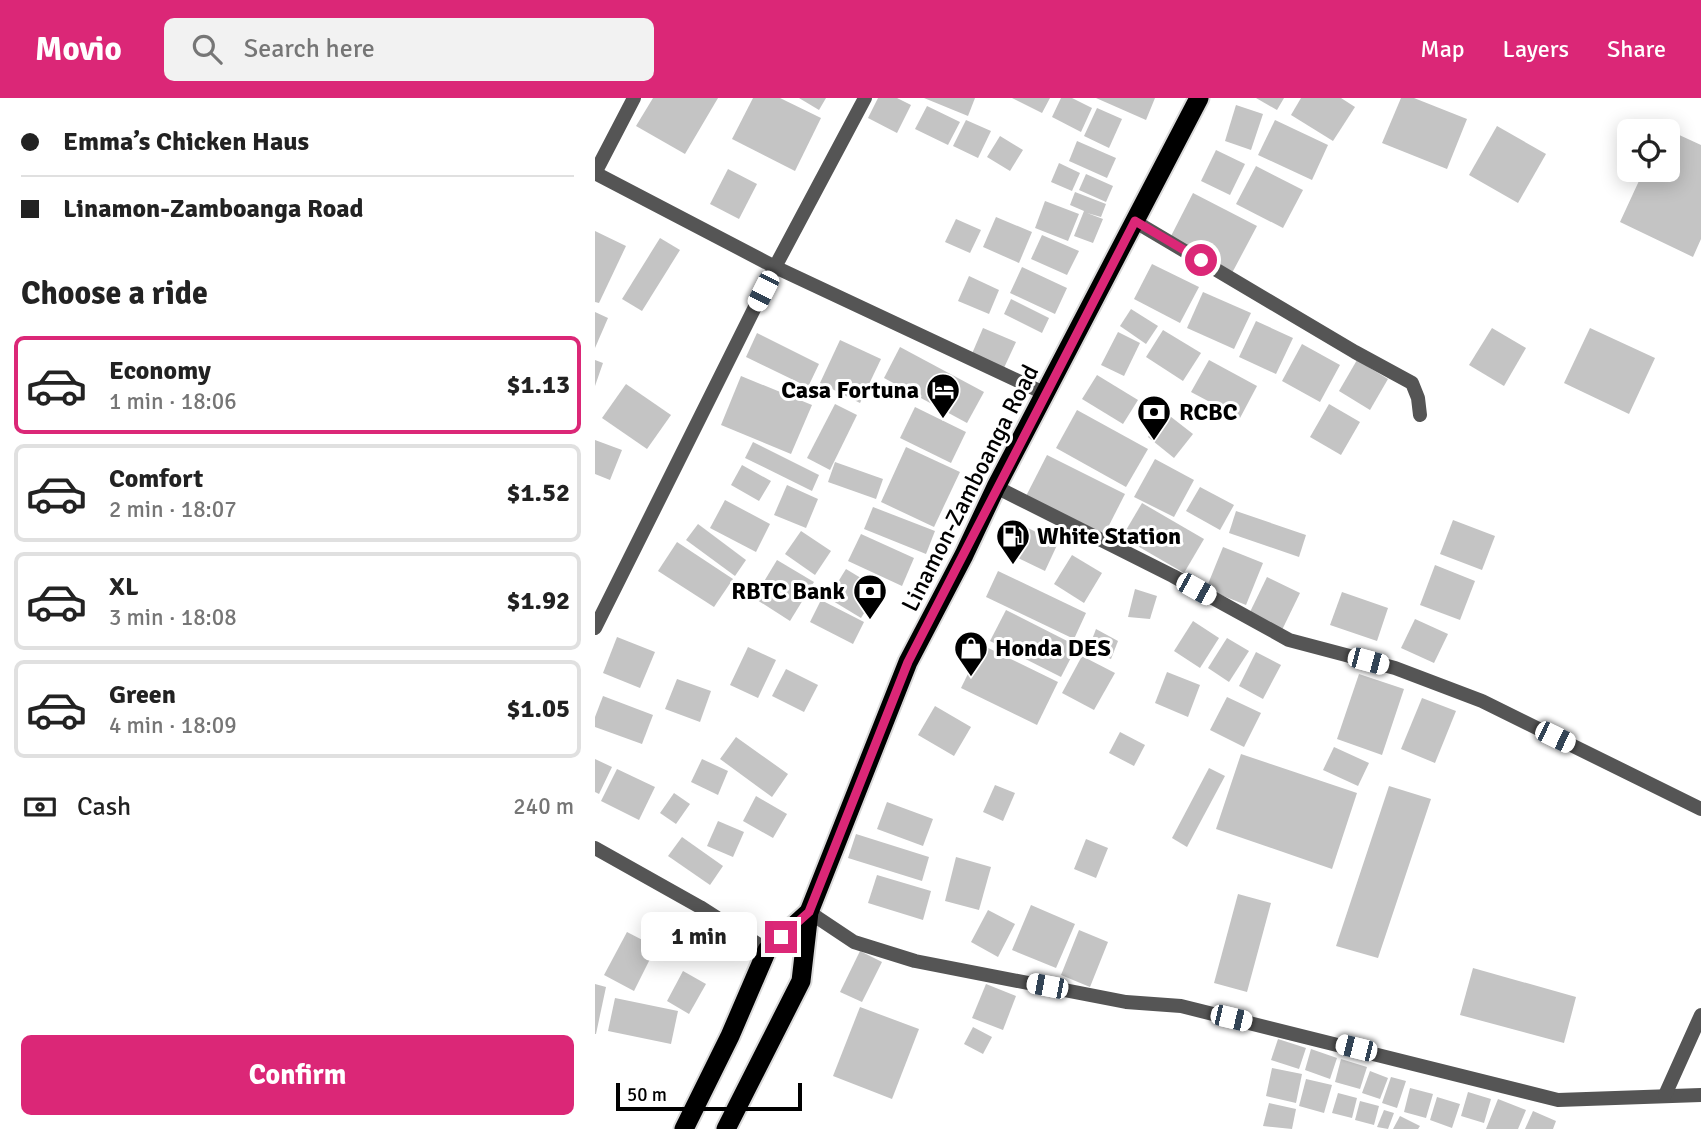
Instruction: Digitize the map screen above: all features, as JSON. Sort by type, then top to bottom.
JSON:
[{"type":"highway","name":"Linamon-Zamboanga Road","points":[[726,1129],[801,981],[809,912],[908,662],[1199,98]]},
{"type":"highway","name":"Linamon-Zamboanga Road","points":[[684,1129],[730,1035],[767,950],[809,912]]},
{"type":"street","points":[[634,98],[595,173],[775,267],[1046,394]]},
{"type":"street","points":[[595,628],[775,267],[865,98]]},
{"type":"street","points":[[1135,221],[1412,383],[1418,397],[1420,415]]},
{"type":"street","points":[[996,487],[1173,576],[1289,640],[1395,668],[1482,701],[1701,809]]},
{"type":"street","points":[[595,848],[700,907],[767,950]]},
{"type":"street","points":[[809,912],[854,942],[915,961],[1126,1002],[1181,1006],[1558,1100],[1701,1095]]},
{"type":"street","points":[[1665,1095],[1701,1015]]},
{"type":"building","points":[[653,98],[718,98],[685,154],[636,126]]},
{"type":"building","points":[[753,98],[780,98],[821,118],[795,171],[732,139]]},
{"type":"building","points":[[799,98],[826,98],[819,110]]},
{"type":"building","points":[[878,98],[897,98],[911,105],[897,133],[868,118]]},
{"type":"building","points":[[924,98],[975,98],[968,116]]},
{"type":"building","points":[[1012,98],[1050,98],[1042,113]]},
{"type":"building","points":[[1061,98],[1072,98],[1092,108],[1081,132],[1052,117]]},
{"type":"building","points":[[1096,98],[1155,98],[1146,120]]},
{"type":"building","points":[[1256,98],[1284,98],[1277,110]]},
{"type":"building","points":[[1301,98],[1341,98],[1355,107],[1333,141],[1291,115]]},
{"type":"building","points":[[1401,98],[1414,98],[1467,119],[1447,169],[1382,143]]},
{"type":"building","points":[[1236,105],[1263,114],[1251,150],[1225,141]]},
{"type":"building","points":[[927,106],[960,122],[948,145],[915,129]]},
{"type":"building","points":[[1097,108],[1122,119],[1109,148],[1084,136]]},
{"type":"building","points":[[966,120],[991,131],[978,158],[953,146]]},
{"type":"building","points":[[1275,120],[1328,145],[1312,180],[1258,155]]},
{"type":"building","points":[[1497,126],[1546,154],[1518,203],[1469,175]]},
{"type":"building","points":[[1680,135],[1701,145],[1701,239],[1693,257],[1620,222],[1638,182],[1680,182]]},
{"type":"building","points":[[1000,136],[1023,150],[1010,171],[987,157]]},
{"type":"building","points":[[1077,141],[1116,158],[1107,178],[1069,161]]},
{"type":"building","points":[[1216,150],[1245,164],[1230,195],[1201,181]]},
{"type":"building","points":[[1059,163],[1080,173],[1072,191],[1051,182]]},
{"type":"building","points":[[1256,166],[1303,190],[1283,228],[1236,204]]},
{"type":"building","points":[[728,169],[757,184],[739,219],[710,204]]},
{"type":"building","points":[[1086,174],[1113,186],[1106,202],[1079,190]]},
{"type":"building","points":[[1075,192],[1106,204],[1101,217],[1087,213],[1103,219],[1093,243],[1074,236],[1084,211],[1070,205]]},
{"type":"building","points":[[1193,193],[1257,226],[1232,273],[1169,240]]},
{"type":"building","points":[[1045,201],[1079,214],[1068,241],[1035,228]]},
{"type":"building","points":[[996,217],[1032,232],[1019,263],[983,247]]},
{"type":"building","points":[[956,219],[981,230],[970,253],[945,242]]},
{"type":"building","points":[[595,231],[626,246],[599,303],[595,302]]},
{"type":"building","points":[[1042,235],[1079,251],[1067,275],[1031,259]]},
{"type":"building","points":[[660,238],[680,250],[642,311],[622,299]]},
{"type":"building","points":[[1152,264],[1199,287],[1180,323],[1134,299]]},
{"type":"building","points":[[1022,267],[1067,288],[1055,314],[1010,293]]},
{"type":"building","points":[[969,276],[999,290],[989,314],[958,301]]},
{"type":"building","points":[[1203,292],[1251,313],[1234,349],[1187,328]]},
{"type":"building","points":[[1011,299],[1049,318],[1042,333],[1004,314]]},
{"type":"building","points":[[1131,309],[1158,326],[1146,344],[1120,326]]},
{"type":"building","points":[[595,312],[608,318],[595,348]]},
{"type":"building","points":[[1256,321],[1293,338],[1276,374],[1239,357]]},
{"type":"building","points":[[983,328],[1016,342],[1003,370],[971,356]]},
{"type":"building","points":[[1492,328],[1526,348],[1504,386],[1469,365]]},
{"type":"building","points":[[1590,328],[1655,358],[1629,414],[1564,383]]},
{"type":"building","points":[[1163,330],[1201,353],[1183,381],[1146,357]]},
{"type":"building","points":[[1118,332],[1140,343],[1124,376],[1101,365]]},
{"type":"building","points":[[757,333],[819,364],[808,387],[746,357]]},
{"type":"building","points":[[840,340],[881,359],[860,403],[820,383]]},
{"type":"building","points":[[1302,344],[1340,365],[1320,402],[1282,381]]},
{"type":"building","points":[[900,347],[984,392],[967,423],[884,378]]},
{"type":"building","points":[[595,360],[603,363],[595,386]]},
{"type":"building","points":[[1209,360],[1257,386],[1240,418],[1191,392]]},
{"type":"building","points":[[1357,360],[1388,379],[1370,410],[1339,391]]},
{"type":"building","points":[[1097,375],[1138,400],[1123,424],[1082,399]]},
{"type":"building","points":[[741,376],[812,405],[791,454],[721,425]]},
{"type":"building","points":[[626,384],[671,415],[647,449],[602,418]]},
{"type":"building","points":[[835,404],[857,415],[830,470],[807,458]]},
{"type":"building","points":[[1329,404],[1360,422],[1341,455],[1310,437]]},
{"type":"building","points":[[915,407],[966,432],[951,463],[900,438]]},
{"type":"building","points":[[1077,410],[1148,449],[1126,487],[1056,448]]},
{"type":"building","points":[[1166,413],[1193,434],[1174,458],[1148,437]]},
{"type":"building","points":[[595,440],[622,450],[610,480],[595,474]]},
{"type":"building","points":[[753,442],[819,475],[812,491],[745,458]]},
{"type":"building","points":[[906,447],[960,472],[934,527],[881,502]]},
{"type":"building","points":[[1047,455],[1125,494],[1102,539],[1024,500]]},
{"type":"building","points":[[1155,459],[1194,480],[1174,517],[1134,497]]},
{"type":"building","points":[[835,462],[883,479],[876,499],[828,482]]},
{"type":"building","points":[[742,465],[771,481],[759,501],[731,485]]},
{"type":"building","points":[[787,485],[818,499],[806,528],[774,515]]},
{"type":"building","points":[[1200,487],[1234,505],[1220,530],[1186,511]]},
{"type":"building","points":[[725,500],[770,524],[756,552],[710,528]]},
{"type":"building","points":[[1142,503],[1204,539],[1184,573],[1122,537]]},
{"type":"building","points":[[873,507],[935,531],[926,554],[864,529]]},
{"type":"building","points":[[1236,511],[1306,535],[1299,557],[1229,533]]},
{"type":"building","points":[[1453,520],[1495,536],[1482,570],[1440,554]]},
{"type":"building","points":[[698,524],[746,560],[735,576],[686,540]]},
{"type":"building","points":[[1024,526],[1058,543],[1045,571],[1010,554]]},
{"type":"building","points":[[801,531],[831,551],[815,575],[785,554]]},
{"type":"building","points":[[861,534],[914,558],[902,586],[848,561]]},
{"type":"building","points":[[677,542],[733,579],[714,607],[658,571]]},
{"type":"building","points":[[1223,547],[1263,563],[1246,605],[1206,589]]},
{"type":"building","points":[[1072,555],[1102,573],[1084,603],[1054,584]]},
{"type":"building","points":[[777,560],[814,582],[790,621],[754,598]]},
{"type":"building","points":[[1435,565],[1475,581],[1460,620],[1420,605]]},
{"type":"building","points":[[846,569],[879,589],[861,618],[828,598]]},
{"type":"building","points":[[998,571],[1086,613],[1074,639],[986,597]]},
{"type":"building","points":[[1267,577],[1300,593],[1282,630],[1249,614]]},
{"type":"building","points":[[1135,589],[1157,596],[1150,619],[1128,617]]},
{"type":"building","points":[[1342,592],[1388,608],[1377,641],[1330,625]]},
{"type":"building","points":[[821,600],[864,622],[853,644],[810,622]]},
{"type":"building","points":[[1006,610],[1077,646],[1061,677],[990,641]]},
{"type":"building","points":[[1415,619],[1448,634],[1434,663],[1401,648]]},
{"type":"building","points":[[1193,621],[1219,638],[1200,668],[1174,651]]},
{"type":"building","points":[[1096,629],[1118,641],[1111,659],[1088,650]]},
{"type":"building","points":[[617,637],[655,652],[640,688],[603,673]]},
{"type":"building","points":[[1227,638],[1249,651],[1229,682],[1208,668]]},
{"type":"building","points":[[982,645],[1058,682],[1037,725],[961,688]]},
{"type":"building","points":[[748,647],[776,660],[758,698],[730,685]]},
{"type":"building","points":[[1256,652],[1281,665],[1263,699],[1239,686]]},
{"type":"building","points":[[1082,656],[1115,673],[1094,710],[1062,693]]},
{"type":"building","points":[[786,669],[818,685],[804,712],[772,696]]},
{"type":"building","points":[[1167,672],[1200,685],[1188,717],[1155,703]]},
{"type":"building","points":[[1359,674],[1404,689],[1382,755],[1337,739]]},
{"type":"building","points":[[677,679],[711,691],[700,722],[665,709]]},
{"type":"building","points":[[603,696],[653,715],[642,744],[595,727],[595,717]]},
{"type":"building","points":[[1227,697],[1261,713],[1244,747],[1210,730]]},
{"type":"building","points":[[1422,698],[1456,711],[1435,763],[1401,749]]},
{"type":"building","points":[[935,706],[971,727],[954,756],[918,735]]},
{"type":"building","points":[[1120,732],[1145,745],[1134,766],[1109,753]]},
{"type":"building","points":[[736,737],[788,774],[772,797],[720,759]]},
{"type":"building","points":[[1334,747],[1369,763],[1358,786],[1323,770]]},
{"type":"building","points":[[1241,754],[1357,793],[1332,869],[1216,829]]},
{"type":"building","points":[[595,759],[612,767],[599,794],[595,792]]},
{"type":"building","points":[[702,759],[728,771],[718,795],[691,782]]},
{"type":"building","points":[[1209,768],[1225,776],[1187,847],[1172,838]]},
{"type":"building","points":[[617,769],[655,787],[639,820],[601,801]]},
{"type":"building","points":[[995,785],[1015,793],[1003,821],[983,812]]},
{"type":"building","points":[[1389,786],[1431,799],[1378,958],[1336,946]]},
{"type":"building","points":[[674,793],[690,804],[676,824],[660,813]]},
{"type":"building","points":[[756,796],[787,814],[773,838],[743,821]]},
{"type":"building","points":[[887,802],[933,819],[923,846],[877,829]]},
{"type":"building","points":[[718,821],[744,832],[733,857],[707,846]]},
{"type":"building","points":[[856,834],[929,857],[922,881],[848,858]]},
{"type":"building","points":[[682,837],[723,866],[710,885],[668,856]]},
{"type":"building","points":[[1086,839],[1108,848],[1096,878],[1074,869]]},
{"type":"building","points":[[956,857],[991,867],[979,910],[945,901]]},
{"type":"building","points":[[877,875],[931,891],[923,920],[868,903]]},
{"type":"building","points":[[1238,894],[1271,903],[1247,992],[1214,983]]},
{"type":"building","points":[[1031,905],[1075,924],[1056,968],[1012,950]]},
{"type":"building","points":[[988,910],[1015,924],[998,957],[971,942]]},
{"type":"building","points":[[1079,930],[1108,942],[1090,987],[1061,975]]},
{"type":"building","points":[[627,932],[656,947],[634,991],[604,975]]},
{"type":"building","points":[[860,951],[882,962],[862,1002],[840,992]]},
{"type":"building","points":[[1473,968],[1576,997],[1564,1043],[1460,1015]]},
{"type":"building","points":[[683,971],[706,984],[689,1014],[667,1001]]},
{"type":"building","points":[[595,984],[606,987],[596,1034],[595,1034]]},
{"type":"building","points":[[986,984],[1016,996],[1003,1030],[972,1018]]},
{"type":"building","points":[[615,998],[678,1011],[671,1044],[608,1031]]},
{"type":"building","points":[[860,1007],[919,1029],[892,1099],[833,1076]]},
{"type":"building","points":[[973,1027],[992,1037],[983,1054],[964,1044]]},
{"type":"building","points":[[1278,1039],[1306,1048],[1299,1069],[1271,1060]]},
{"type":"building","points":[[1311,1049],[1337,1058],[1330,1079],[1305,1070]]},
{"type":"building","points":[[1341,1059],[1367,1067],[1360,1089],[1335,1082]]},
{"type":"building","points":[[1272,1068],[1302,1074],[1296,1103],[1266,1096]]},
{"type":"building","points":[[1370,1071],[1388,1078],[1380,1099],[1362,1093]]},
{"type":"building","points":[[1391,1077],[1406,1081],[1397,1108],[1382,1103]]},
{"type":"building","points":[[1306,1079],[1332,1085],[1324,1113],[1299,1106]]},
{"type":"building","points":[[1410,1088],[1433,1094],[1426,1118],[1404,1112]]},
{"type":"building","points":[[1468,1092],[1491,1099],[1484,1123],[1461,1116]]},
{"type":"building","points":[[1338,1093],[1357,1098],[1352,1118],[1332,1113]]},
{"type":"building","points":[[1437,1097],[1460,1104],[1452,1128],[1430,1120]]},
{"type":"building","points":[[1498,1099],[1526,1110],[1518,1129],[1486,1129]]},
{"type":"building","points":[[1360,1101],[1379,1106],[1374,1125],[1355,1120]]},
{"type":"building","points":[[1269,1103],[1296,1109],[1292,1129],[1263,1126]]},
{"type":"building","points":[[1384,1110],[1394,1113],[1388,1129],[1377,1127]]},
{"type":"building","points":[[1533,1111],[1556,1121],[1553,1129],[1525,1129]]},
{"type":"building","points":[[1400,1116],[1420,1126],[1418,1129],[1393,1129]]},
{"type":"place","name":"Casa Fortuna","points":[[943,420]]},
{"type":"place","name":"RCBC","points":[[1154,442]]},
{"type":"place","name":"White Station","points":[[1013,566]]},
{"type":"place","name":"RBTC Bank","points":[[870,621]]},
{"type":"place","name":"Honda DES","points":[[971,678]]},
{"type":"route","points":[[781,937],[809,912],[908,662],[1135,221],[1201,260]]}]
